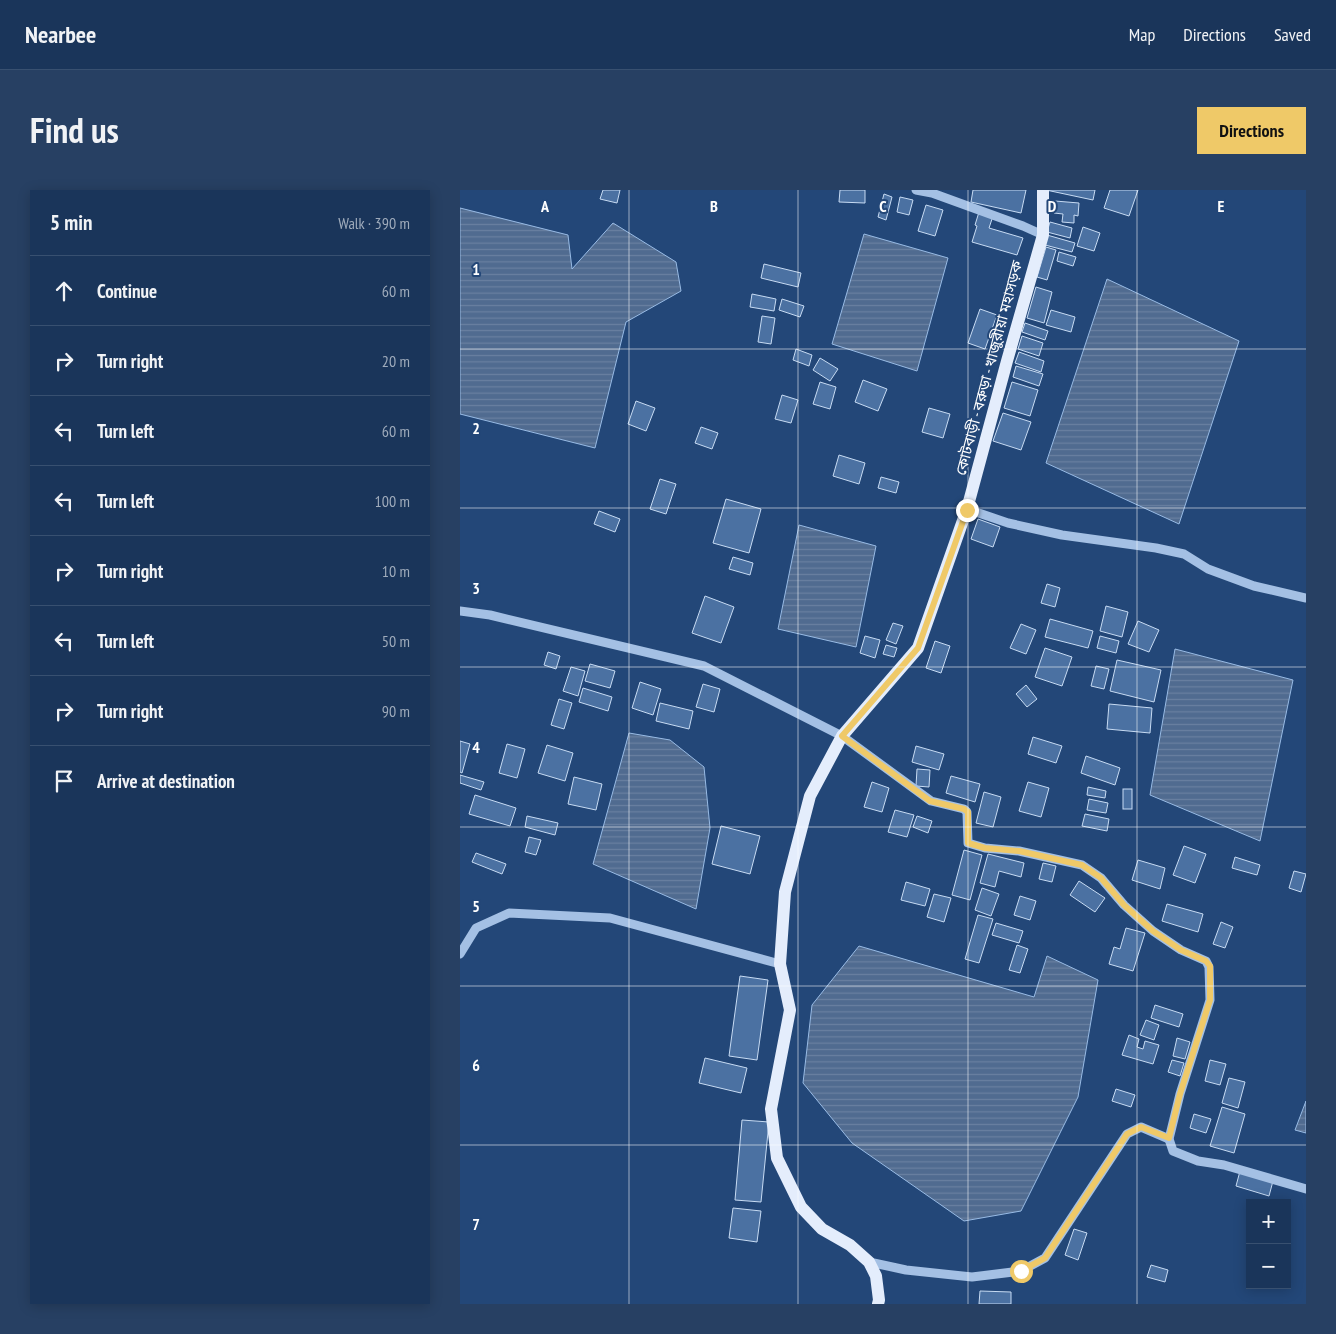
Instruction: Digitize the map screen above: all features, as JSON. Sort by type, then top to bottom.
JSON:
[{"type":"main road","name":"কোটবাড়ী - বরুড়া - খাজুরীয়া মহাসড়ক","points":[[878,1304],[876,1276],[869,1262],[850,1245],[822,1229],[801,1207],[777,1158],[771,1109],[790,1010],[780,964],[785,892],[810,796],[842,736],[918,648],[967,510],[1042,235],[1043,190]]},
{"type":"street","points":[[916,190],[932,193],[997,216],[1042,235]]},
{"type":"street","points":[[967,510],[1008,523],[1062,535],[1156,548],[1184,554],[1208,569],[1254,586],[1306,598]]},
{"type":"street","points":[[460,611],[490,614],[704,666],[842,736],[930,801],[964,809],[968,812],[968,843],[985,848],[1019,851],[1082,865],[1101,878],[1124,905],[1153,931],[1181,950],[1206,961],[1210,966],[1210,1000],[1180,1094],[1169,1138],[1173,1151],[1198,1161],[1224,1165],[1306,1189]]},
{"type":"street","points":[[460,954],[476,928],[509,913],[610,918],[780,964]]},
{"type":"street","points":[[869,1262],[906,1270],[972,1277],[1021,1271],[1045,1258],[1127,1134],[1141,1127],[1169,1138]]},
{"type":"water","points":[[460,208],[568,235],[572,269],[613,223],[676,262],[681,291],[626,322],[595,448],[460,414]]},
{"type":"water","points":[[864,234],[948,258],[917,371],[832,344]]},
{"type":"water","points":[[1107,279],[1239,341],[1179,524],[1046,463]]},
{"type":"water","points":[[799,525],[876,546],[856,647],[778,629]]},
{"type":"water","points":[[1175,649],[1293,680],[1260,841],[1150,795]]},
{"type":"water","points":[[629,733],[670,740],[704,767],[710,828],[696,909],[593,864]]},
{"type":"water","points":[[859,946],[1034,997],[1047,956],[1098,980],[1078,1097],[1021,1211],[964,1221],[852,1143],[803,1083],[812,1005]]},
{"type":"water","points":[[1306,1101],[1306,1133],[1295,1130]]},
{"type":"building","points":[[603,190],[620,190],[617,203],[600,199]]},
{"type":"building","points":[[840,190],[865,190],[865,203],[839,202]]},
{"type":"building","points":[[973,190],[1026,190],[1021,213],[971,202]]},
{"type":"building","points":[[1046,190],[1095,190],[1093,200]]},
{"type":"building","points":[[1110,190],[1138,190],[1129,216],[1104,208]]},
{"type":"building","points":[[884,194],[892,197],[886,220],[878,217]]},
{"type":"building","points":[[900,197],[913,200],[909,215],[897,212]]},
{"type":"building","points":[[1055,201],[1079,203],[1078,216],[1074,215],[1074,223],[1062,222],[1063,214],[1054,213]]},
{"type":"building","points":[[926,205],[943,210],[935,236],[918,231]]},
{"type":"building","points":[[979,212],[993,216],[989,228],[1023,238],[1017,255],[972,242]]},
{"type":"building","points":[[1050,222],[1072,228],[1070,238],[1047,232]]},
{"type":"building","points":[[1083,227],[1100,233],[1094,251],[1077,246]]},
{"type":"building","points":[[1047,235],[1075,243],[1072,252],[1045,245]]},
{"type":"building","points":[[1046,247],[1056,250],[1047,280],[1037,277]]},
{"type":"building","points":[[1059,252],[1076,257],[1073,266],[1057,261]]},
{"type":"building","points":[[764,264],[801,273],[798,287],[761,278]]},
{"type":"building","points":[[1036,287],[1052,292],[1044,323],[1027,318]]},
{"type":"building","points":[[752,294],[776,299],[774,311],[750,307]]},
{"type":"building","points":[[782,299],[804,306],[800,317],[779,310]]},
{"type":"building","points":[[980,309],[997,315],[985,349],[968,343]]},
{"type":"building","points":[[1051,310],[1075,317],[1071,332],[1046,325]]},
{"type":"building","points":[[762,316],[775,318],[771,344],[758,342]]},
{"type":"building","points":[[1025,323],[1048,331],[1045,340],[1022,332]]},
{"type":"building","points":[[1022,336],[1043,343],[1039,356],[1018,349]]},
{"type":"building","points":[[796,349],[812,355],[809,366],[793,360]]},
{"type":"building","points":[[1019,352],[1044,361],[1041,372],[1015,363]]},
{"type":"building","points":[[820,358],[838,369],[830,381],[813,370]]},
{"type":"building","points":[[1016,366],[1043,374],[1039,386],[1013,377]]},
{"type":"building","points":[[863,380],[887,389],[878,411],[855,402]]},
{"type":"building","points":[[820,382],[836,387],[830,409],[813,404]]},
{"type":"building","points":[[1012,382],[1038,390],[1030,416],[1004,408]]},
{"type":"building","points":[[782,395],[798,400],[791,423],[775,419]]},
{"type":"building","points":[[636,401],[655,408],[646,431],[628,424]]},
{"type":"building","points":[[929,408],[950,414],[943,438],[922,432]]},
{"type":"building","points":[[1003,413],[1031,422],[1021,450],[993,441]]},
{"type":"building","points":[[701,427],[718,433],[712,449],[695,443]]},
{"type":"building","points":[[839,455],[865,463],[859,484],[833,476]]},
{"type":"building","points":[[881,477],[899,482],[896,493],[878,488]]},
{"type":"building","points":[[660,479],[676,484],[666,514],[650,509]]},
{"type":"building","points":[[726,499],[761,509],[749,553],[713,543]]},
{"type":"building","points":[[599,511],[620,519],[615,532],[594,524]]},
{"type":"building","points":[[978,519],[1000,527],[993,547],[971,539]]},
{"type":"building","points":[[733,557],[753,563],[750,575],[729,569]]},
{"type":"building","points":[[1047,584],[1060,588],[1055,607],[1041,603]]},
{"type":"building","points":[[705,596],[734,607],[721,643],[692,633]]},
{"type":"building","points":[[1106,606],[1128,612],[1122,637],[1100,631]]},
{"type":"building","points":[[1050,619],[1093,631],[1088,648],[1045,637]]},
{"type":"building","points":[[1138,621],[1159,630],[1149,652],[1128,644]]},
{"type":"building","points":[[893,623],[903,626],[896,644],[886,640]]},
{"type":"building","points":[[1021,624],[1036,630],[1026,654],[1010,648]]},
{"type":"building","points":[[865,636],[880,640],[875,658],[860,653]]},
{"type":"building","points":[[1100,636],[1119,641],[1116,653],[1097,648]]},
{"type":"building","points":[[935,641],[950,646],[941,673],[926,668]]},
{"type":"building","points":[[886,645],[897,648],[894,657],[883,654]]},
{"type":"building","points":[[1045,648],[1072,657],[1062,686],[1035,677]]},
{"type":"building","points":[[548,652],[560,656],[556,669],[544,665]]},
{"type":"building","points":[[1117,660],[1161,670],[1154,702],[1110,691]]},
{"type":"building","points":[[590,664],[615,671],[610,688],[585,681]]},
{"type":"building","points":[[1096,666],[1109,669],[1104,689],[1091,686]]},
{"type":"building","points":[[571,667],[585,671],[578,696],[563,691]]},
{"type":"building","points":[[640,682],[661,689],[653,715],[632,708]]},
{"type":"building","points":[[703,684],[720,689],[714,712],[696,707]]},
{"type":"building","points":[[1026,685],[1037,699],[1027,707],[1016,694]]},
{"type":"building","points":[[583,688],[612,697],[608,711],[579,702]]},
{"type":"building","points":[[559,699],[572,703],[564,729],[551,725]]},
{"type":"building","points":[[660,703],[693,711],[689,729],[656,721]]},
{"type":"building","points":[[1109,704],[1152,708],[1150,733],[1107,729]]},
{"type":"building","points":[[1033,737],[1062,746],[1056,763],[1028,754]]},
{"type":"building","points":[[460,741],[470,744],[462,773],[460,772]]},
{"type":"building","points":[[507,744],[525,749],[517,778],[499,773]]},
{"type":"building","points":[[547,745],[573,753],[565,781],[538,773]]},
{"type":"building","points":[[916,746],[944,754],[939,770],[912,762]]},
{"type":"building","points":[[1086,756],[1120,768],[1115,785],[1081,773]]},
{"type":"building","points":[[917,769],[930,770],[929,787],[916,786]]},
{"type":"building","points":[[460,775],[484,782],[481,790],[460,783]]},
{"type":"building","points":[[951,776],[980,784],[975,802],[946,793]]},
{"type":"building","points":[[574,777],[602,784],[596,810],[568,804]]},
{"type":"building","points":[[872,782],[889,788],[882,812],[864,807]]},
{"type":"building","points":[[1028,782],[1049,788],[1041,817],[1019,811]]},
{"type":"building","points":[[1088,787],[1106,791],[1105,798],[1087,795]]},
{"type":"building","points":[[1123,789],[1132,789],[1132,809],[1123,809]]},
{"type":"building","points":[[984,792],[1001,797],[993,827],[976,823]]},
{"type":"building","points":[[475,795],[516,808],[510,826],[469,814]]},
{"type":"building","points":[[1089,799],[1108,803],[1106,813],[1087,810]]},
{"type":"building","points":[[895,810],[914,815],[907,837],[888,832]]},
{"type":"building","points":[[1085,814],[1109,819],[1107,831],[1082,826]]},
{"type":"building","points":[[527,816],[558,823],[555,835],[525,827]]},
{"type":"building","points":[[917,816],[932,821],[928,833],[913,827]]},
{"type":"building","points":[[721,826],[760,836],[750,874],[712,864]]},
{"type":"building","points":[[529,837],[541,840],[536,855],[525,852]]},
{"type":"building","points":[[1184,846],[1206,854],[1195,883],[1173,875]]},
{"type":"building","points":[[964,850],[982,855],[970,900],[952,895]]},
{"type":"building","points":[[476,853],[506,864],[502,874],[472,862]]},
{"type":"building","points":[[988,854],[1024,863],[1021,877],[999,871],[995,887],[980,883]]},
{"type":"building","points":[[1235,857],[1260,865],[1257,875],[1232,868]]},
{"type":"building","points":[[1138,860],[1165,868],[1160,889],[1132,880]]},
{"type":"building","points":[[1043,863],[1056,866],[1052,882],[1039,879]]},
{"type":"building","points":[[1294,871],[1306,874],[1301,892],[1289,888]]},
{"type":"building","points":[[1079,881],[1105,898],[1095,912],[1070,895]]},
{"type":"building","points":[[906,882],[930,889],[925,906],[901,900]]},
{"type":"building","points":[[982,888],[999,894],[991,916],[975,910]]},
{"type":"building","points":[[934,894],[951,898],[944,922],[927,917]]},
{"type":"building","points":[[1020,896],[1036,901],[1030,920],[1014,915]]},
{"type":"building","points":[[1167,904],[1203,914],[1198,932],[1162,921]]},
{"type":"building","points":[[978,915],[993,919],[979,963],[965,959]]},
{"type":"building","points":[[1221,922],[1233,927],[1225,948],[1213,944]]},
{"type":"building","points":[[996,923],[1023,931],[1019,943],[992,935]]},
{"type":"building","points":[[1126,928],[1145,933],[1133,971],[1109,964],[1114,947],[1120,949]]},
{"type":"building","points":[[1017,945],[1028,949],[1020,973],[1009,970]]},
{"type":"building","points":[[740,976],[768,980],[757,1060],[729,1056]]},
{"type":"building","points":[[1155,1005],[1183,1014],[1179,1027],[1151,1018]]},
{"type":"building","points":[[1146,1020],[1159,1025],[1154,1040],[1140,1035]]},
{"type":"building","points":[[1129,1035],[1139,1039],[1137,1047],[1143,1049],[1145,1041],[1159,1045],[1153,1064],[1122,1055]]},
{"type":"building","points":[[1177,1038],[1190,1042],[1185,1059],[1173,1056]]},
{"type":"building","points":[[705,1058],[747,1068],[741,1093],[699,1083]]},
{"type":"building","points":[[1172,1060],[1184,1063],[1180,1076],[1168,1072]]},
{"type":"building","points":[[1210,1060],[1226,1064],[1220,1085],[1205,1081]]},
{"type":"building","points":[[1229,1078],[1245,1082],[1238,1108],[1222,1103]]},
{"type":"building","points":[[1116,1089],[1135,1095],[1131,1107],[1112,1101]]},
{"type":"building","points":[[1222,1107],[1245,1114],[1234,1153],[1210,1146]]},
{"type":"building","points":[[1194,1114],[1211,1119],[1206,1133],[1190,1128]]},
{"type":"building","points":[[742,1120],[769,1122],[761,1202],[735,1200]]},
{"type":"building","points":[[1240,1171],[1273,1181],[1269,1196],[1236,1186]]},
{"type":"building","points":[[733,1208],[761,1211],[757,1242],[729,1238]]},
{"type":"building","points":[[1074,1229],[1087,1233],[1078,1260],[1065,1255]]},
{"type":"building","points":[[1151,1265],[1168,1270],[1165,1282],[1147,1277]]},
{"type":"building","points":[[980,1291],[1011,1292],[1011,1304],[979,1304]]},
{"type":"route","points":[[967,510],[918,648],[842,736],[930,801],[964,809],[968,812],[968,843],[985,848],[1019,851],[1082,865],[1101,878],[1124,905],[1153,931],[1181,950],[1206,961],[1210,966],[1210,1000],[1180,1094],[1169,1138],[1141,1127],[1127,1134],[1045,1258],[1021,1271]]}]
